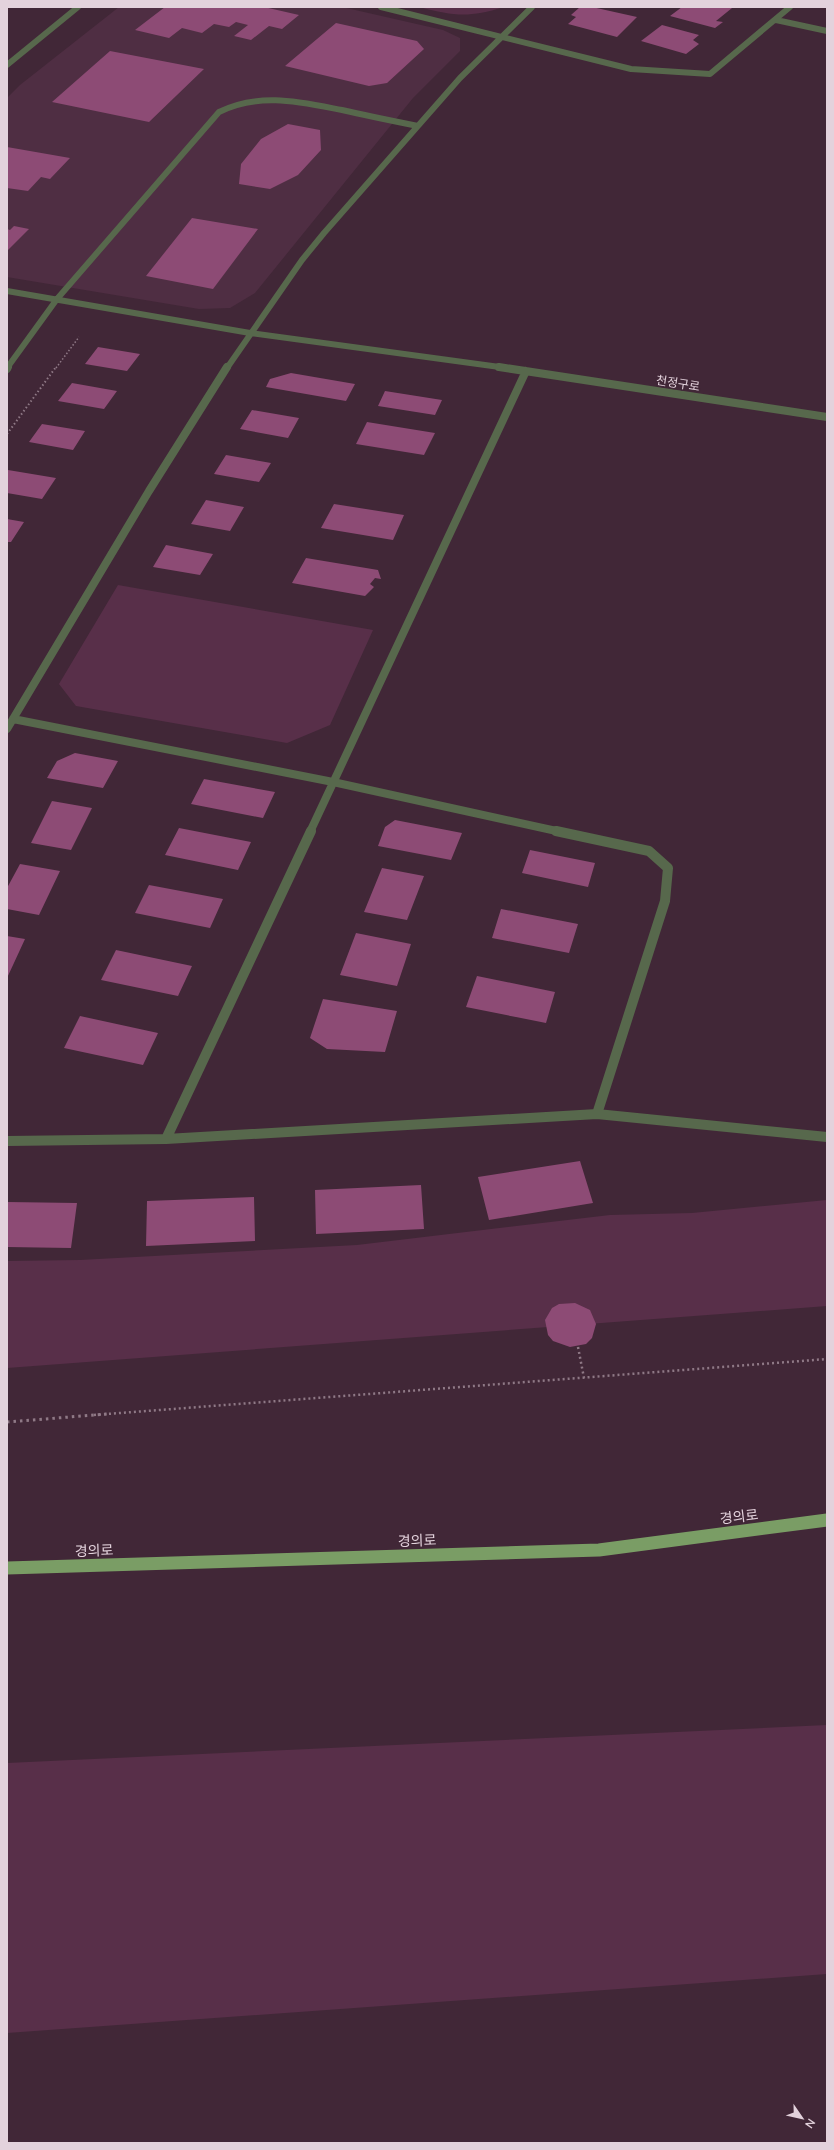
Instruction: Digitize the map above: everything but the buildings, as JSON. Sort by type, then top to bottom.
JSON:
[{"type":"main road","name":"경의로","points":[[7,1568],[599,1550],[827,1520]]},
{"type":"street","points":[[7,65],[78,7]]},
{"type":"street","points":[[381,7],[631,69],[710,74],[790,7]]},
{"type":"street","points":[[7,729],[158,476],[250,334],[304,258],[418,126],[499,37],[532,7]]},
{"type":"street","points":[[776,20],[827,32]]},
{"type":"street","points":[[7,369],[57,299],[219,112],[233,105],[266,99],[292,100],[418,126]]},
{"type":"street","name":"천정구로","points":[[7,291],[250,334],[526,371],[827,417]]},
{"type":"street","points":[[166,1139],[526,371]]},
{"type":"street","points":[[13,719],[333,782],[649,851],[668,868],[665,901],[597,1114]]},
{"type":"street","points":[[7,1141],[166,1139],[597,1114],[827,1137]]},
{"type":"path","points":[[7,434],[79,337]]},
{"type":"path","points":[[578,1347],[584,1378]]},
{"type":"path","points":[[7,1422],[827,1359]]},
{"type":"shaded area","points":[[119,7],[342,7],[443,30],[460,38],[460,51],[413,98],[255,293],[230,308],[199,309],[7,277],[7,98],[20,85]]},
{"type":"shaded area","points":[[419,7],[504,7],[481,13],[452,14]]},
{"type":"shaded area","points":[[118,585],[373,630],[330,725],[287,743],[76,706],[59,684]]},
{"type":"shaded area","points":[[827,1200],[827,1306],[7,1368],[7,1261],[80,1260],[357,1245],[610,1215],[692,1213]]},
{"type":"shaded area","points":[[827,1725],[827,1974],[7,2033],[7,1763]]}]
